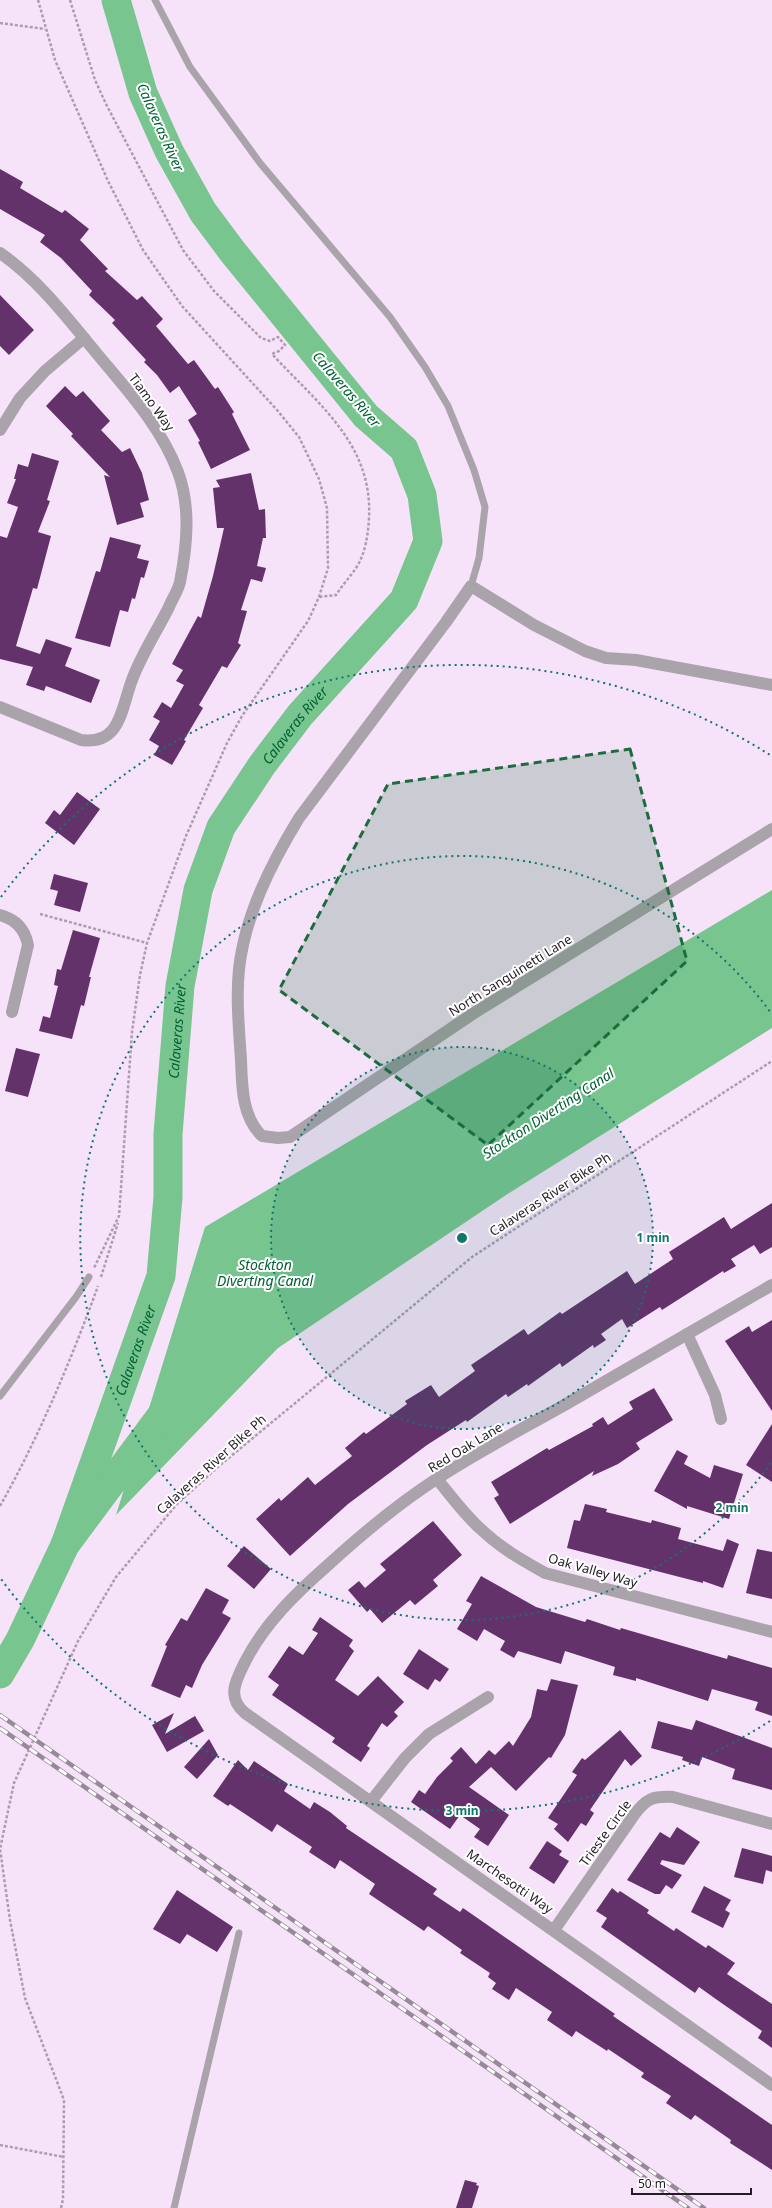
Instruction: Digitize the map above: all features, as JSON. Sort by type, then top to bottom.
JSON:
[{"type":"street","name":"Tiamo Way","points":[[0,253],[19,266],[44,291],[84,338],[161,436],[178,473],[187,516],[187,541],[180,584],[133,676],[119,722],[107,737],[94,742],[81,740],[0,707]]},
{"type":"street","points":[[0,430],[20,398],[45,371],[84,338]]},
{"type":"street","points":[[471,586],[534,625],[585,651],[606,658],[636,660],[772,685]]},
{"type":"street","name":"North Sanguinetti Lane","points":[[471,586],[446,622],[299,818],[284,843],[256,903],[242,955],[238,1001],[242,1085],[247,1112],[254,1128],[262,1136],[278,1138],[290,1137],[474,1013],[772,829]]},
{"type":"street","points":[[0,915],[12,919],[20,927],[26,936],[28,945],[12,1012]]},
{"type":"street","name":"Red Oak Lane","points":[[234,1698],[235,1685],[251,1649],[286,1605],[353,1542],[437,1479],[772,1285]]},
{"type":"street","points":[[687,1334],[715,1394],[720,1419]]},
{"type":"street","name":"Oak Valley Way","points":[[437,1479],[462,1510],[484,1532],[512,1554],[546,1573],[772,1632]]},
{"type":"street","name":"Marchesotti Way","points":[[234,1698],[237,1706],[245,1713],[372,1800],[772,2084]]},
{"type":"street","points":[[372,1800],[405,1758],[429,1734],[488,1698]]},
{"type":"street","name":"Trieste Circle","points":[[554,1930],[634,1815],[650,1799],[661,1796],[673,1797],[772,1824]]},
{"type":"lane","points":[[155,0],[190,67],[260,163],[390,317],[426,367],[448,406],[474,470],[485,507],[479,558],[471,586]]},
{"type":"lane","points":[[0,1396],[76,1297],[89,1277]]},
{"type":"lane","points":[[174,2208],[239,1933]]},
{"type":"path","points":[[0,1506],[27,1454],[86,1320],[106,1263],[119,1216],[132,1032],[140,975],[147,943],[186,836],[227,743],[242,716],[308,621],[319,597],[328,568],[327,508],[319,478],[299,437],[277,410],[182,306],[143,250],[108,181],[55,60],[38,0]]},
{"type":"path","points":[[70,0],[95,80],[107,106],[183,250],[214,291],[261,338],[270,341],[278,337],[285,345],[272,354],[332,417],[352,444],[365,474],[370,506],[368,536],[359,562],[336,595],[319,597]]},
{"type":"path","points":[[0,23],[45,29]]},
{"type":"path","points":[[40,914],[147,943]]},
{"type":"path","name":"Calaveras River Bike Ph","points":[[60,2208],[63,2199],[64,2100],[25,1998],[10,1920],[0,1849],[14,1782],[78,1641],[116,1577],[151,1534],[193,1490],[472,1257],[772,1061]]},
{"type":"path","points":[[89,1277],[119,1216]]},
{"type":"path","points":[[0,2145],[64,2157]]},
{"type":"highlighted area","points":[[630,749],[687,961],[488,1145],[279,990],[388,784]]},
{"type":"water","name":"Stockton Diverting Canal","points":[[772,890],[772,1028],[506,1195],[278,1348],[116,1515],[205,1227]]},
{"type":"building","points":[[0,169],[23,182],[20,188],[62,213],[65,210],[89,229],[80,240],[108,269],[105,271],[137,300],[142,296],[163,319],[156,326],[188,364],[194,360],[215,389],[218,387],[234,412],[232,414],[250,450],[211,469],[198,442],[200,441],[188,420],[197,414],[179,386],[170,393],[157,375],[144,362],[146,360],[112,323],[115,320],[89,295],[92,291],[61,258],[40,242],[45,235],[0,209]]},
{"type":"building","points":[[0,295],[34,330],[9,355],[0,346]]},
{"type":"building","points":[[65,386],[76,397],[83,391],[110,421],[101,430],[122,452],[130,448],[142,473],[149,500],[140,503],[144,517],[117,525],[104,475],[110,477],[71,436],[73,434],[46,406]]},
{"type":"building","points":[[32,453],[59,461],[47,500],[50,501],[38,532],[51,536],[37,589],[33,588],[16,646],[40,654],[46,639],[72,648],[65,666],[100,680],[91,703],[46,686],[44,691],[26,685],[33,667],[0,659],[0,536],[7,538],[18,507],[7,503],[16,479],[14,479],[18,464],[28,467]]},
{"type":"building","points":[[251,473],[259,510],[265,509],[266,538],[263,538],[257,566],[266,568],[262,582],[251,579],[241,610],[247,611],[238,643],[241,645],[227,668],[222,666],[199,705],[203,708],[184,740],[186,741],[172,765],[154,755],[159,746],[149,740],[160,721],[153,717],[162,702],[171,708],[184,685],[176,681],[183,670],[172,664],[198,616],[201,618],[213,576],[224,528],[217,528],[213,488],[220,487],[216,480]]},
{"type":"building","points":[[110,537],[141,545],[137,558],[149,561],[144,578],[141,577],[135,599],[132,598],[128,612],[120,610],[110,647],[75,638],[96,571],[100,572]]},
{"type":"building","points":[[77,792],[100,809],[74,845],[45,823],[54,810],[60,815]]},
{"type":"building","points":[[54,874],[88,883],[80,912],[54,905],[58,891],[50,889]]},
{"type":"building","points":[[73,930],[100,938],[89,977],[91,977],[84,1006],[81,1005],[72,1039],[39,1031],[43,1016],[50,1018],[58,986],[54,985],[57,969],[61,970]]},
{"type":"building","points":[[16,1048],[40,1054],[28,1097],[5,1091]]},
{"type":"building","points":[[772,1203],[772,1247],[760,1254],[754,1245],[731,1259],[736,1266],[724,1273],[723,1271],[662,1310],[660,1307],[627,1328],[622,1319],[601,1334],[606,1340],[594,1348],[593,1345],[562,1367],[560,1363],[528,1386],[527,1384],[508,1397],[506,1394],[467,1422],[466,1420],[427,1445],[348,1504],[290,1556],[256,1519],[279,1498],[281,1501],[308,1477],[315,1485],[352,1456],[345,1448],[364,1432],[366,1434],[407,1404],[405,1401],[431,1385],[439,1397],[475,1371],[471,1365],[524,1329],[528,1335],[560,1312],[562,1314],[627,1271],[635,1284],[673,1259],[669,1252],[724,1217],[731,1229]]},
{"type":"building","points":[[772,1320],[772,1411],[725,1341],[749,1326],[752,1332]]},
{"type":"building","points":[[654,1388],[673,1420],[636,1443],[640,1449],[618,1464],[592,1476],[594,1471],[510,1524],[494,1498],[499,1495],[491,1482],[547,1448],[549,1450],[593,1426],[592,1424],[603,1417],[608,1425],[633,1409],[629,1402]]},
{"type":"building","points":[[772,1424],[772,1482],[746,1465]]},
{"type":"building","points":[[677,1450],[688,1456],[684,1464],[710,1478],[714,1465],[743,1474],[729,1519],[687,1506],[687,1509],[654,1491]]},
{"type":"building","points":[[585,1504],[607,1509],[606,1512],[651,1523],[652,1520],[681,1528],[678,1539],[723,1551],[727,1539],[739,1544],[723,1588],[703,1581],[703,1583],[567,1548],[574,1520],[580,1521]]},
{"type":"building","points":[[433,1521],[462,1555],[433,1580],[438,1586],[415,1605],[410,1600],[382,1623],[370,1609],[367,1612],[348,1590],[359,1581],[365,1588],[386,1570],[380,1564]]},
{"type":"building","points":[[244,1546],[271,1569],[254,1589],[227,1566]]},
{"type":"building","points":[[757,1549],[772,1552],[772,1599],[746,1593]]},
{"type":"building","points":[[481,1576],[536,1607],[585,1622],[587,1619],[620,1630],[621,1628],[727,1659],[728,1655],[772,1668],[772,1716],[755,1710],[758,1702],[712,1689],[708,1701],[636,1678],[636,1681],[613,1675],[615,1667],[565,1651],[561,1664],[518,1651],[514,1658],[500,1650],[505,1641],[484,1629],[477,1641],[457,1629],[472,1604],[466,1601]]},
{"type":"building","points":[[206,1588],[229,1600],[222,1613],[231,1618],[202,1665],[192,1688],[186,1685],[180,1698],[151,1686],[167,1646],[165,1645],[181,1618],[187,1621]]},
{"type":"building","points":[[320,1617],[353,1640],[349,1646],[354,1651],[335,1680],[358,1696],[378,1676],[404,1702],[394,1712],[398,1716],[387,1727],[382,1723],[367,1746],[370,1748],[361,1762],[332,1742],[335,1738],[272,1695],[279,1685],[268,1677],[289,1646],[303,1655],[318,1633],[312,1630]]},
{"type":"building","points":[[419,1649],[449,1669],[440,1682],[435,1679],[428,1690],[403,1674]]},
{"type":"building","points":[[551,1679],[578,1685],[565,1735],[551,1758],[549,1757],[516,1791],[491,1767],[469,1787],[509,1815],[488,1846],[474,1837],[480,1829],[460,1815],[450,1829],[411,1802],[419,1790],[425,1794],[437,1777],[453,1761],[450,1758],[461,1747],[476,1764],[489,1750],[495,1755],[509,1741],[513,1746],[531,1717],[537,1689],[547,1691]]},
{"type":"building","points":[[174,1713],[165,1734],[195,1716],[204,1731],[167,1752],[152,1725]]},
{"type":"building","points":[[696,1720],[772,1748],[772,1790],[732,1779],[735,1769],[702,1757],[699,1766],[682,1760],[683,1757],[651,1748],[658,1721],[692,1730]]},
{"type":"building","points":[[620,1730],[642,1756],[631,1766],[625,1759],[590,1810],[594,1813],[586,1826],[581,1823],[568,1842],[554,1829],[558,1824],[548,1818],[577,1775],[572,1772],[582,1758],[585,1760]]},
{"type":"building","points":[[209,1739],[218,1755],[197,1779],[184,1767]]},
{"type":"building","points":[[238,1760],[248,1770],[254,1761],[288,1784],[284,1791],[310,1809],[314,1802],[330,1812],[347,1826],[346,1828],[437,1889],[433,1894],[460,1912],[463,1908],[615,2014],[613,2016],[772,2125],[772,2170],[730,2143],[731,2140],[695,2115],[691,2120],[666,2103],[671,2096],[641,2077],[644,2073],[608,2049],[607,2051],[576,2031],[572,2037],[547,2020],[552,2012],[516,1988],[509,2000],[492,1989],[496,1983],[488,1977],[490,1973],[460,1953],[462,1950],[428,1926],[424,1931],[369,1894],[375,1884],[340,1860],[335,1869],[309,1852],[312,1847],[277,1824],[272,1832],[230,1804],[228,1806],[213,1796]]},
{"type":"building","points":[[677,1827],[700,1842],[684,1865],[662,1860],[660,1864],[682,1875],[672,1889],[666,1885],[660,1894],[655,1894],[627,1880],[660,1832],[670,1838]]},
{"type":"building","points":[[547,1841],[562,1851],[559,1855],[569,1861],[554,1884],[529,1868]]},
{"type":"building","points":[[742,1848],[772,1856],[772,1872],[766,1870],[763,1884],[734,1877]]},
{"type":"building","points":[[704,1886],[731,1900],[725,1910],[730,1913],[723,1928],[691,1912]]},
{"type":"building","points":[[612,1888],[618,1893],[620,1891],[649,1910],[647,1913],[674,1931],[676,1928],[706,1948],[708,1945],[735,1963],[727,1974],[772,2004],[772,2048],[758,2038],[762,2031],[699,1987],[695,1993],[601,1927],[607,1918],[596,1911]]},
{"type":"building","points":[[177,1890],[233,1927],[217,1952],[187,1934],[180,1944],[153,1929]]},
{"type":"building","points":[[465,2180],[477,2183],[476,2185],[479,2186],[472,2208],[456,2208]]},
{"type":"waterway","name":"Calaveras River","points":[[65,1545],[161,1276],[168,1197],[168,1134],[180,986],[198,890],[221,827],[262,765],[300,715],[404,600],[428,541],[422,495],[404,449],[366,416],[232,251],[203,212],[169,151],[143,93],[116,0]]},
{"type":"waterway","name":"Calaveras River","points":[[0,1674],[20,1640],[65,1545],[161,1416]]},
{"type":"railway","points":[[0,1715],[704,2208]]},
{"type":"railway","points":[[0,1728],[688,2208]]}]
